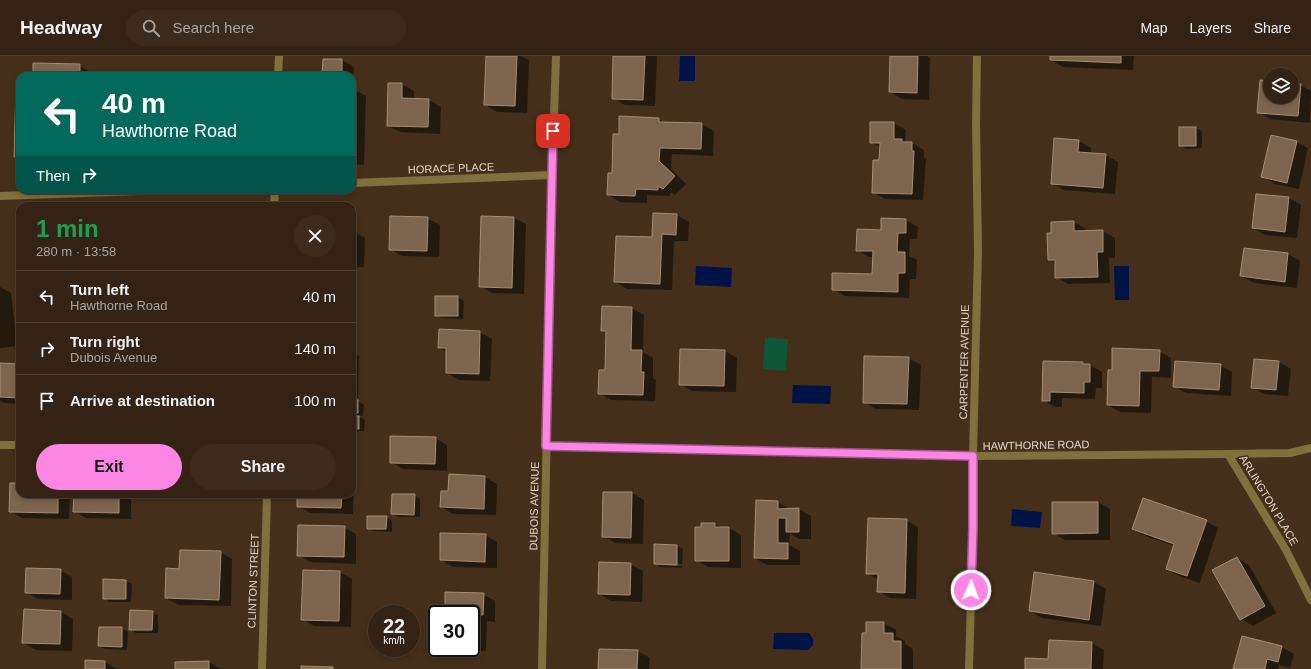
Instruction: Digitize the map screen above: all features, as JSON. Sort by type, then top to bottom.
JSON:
[{"type":"street","points":[[278,72],[279,56]]},
{"type":"street","name":"DUBOIS AVENUE","points":[[542,669],[552,175],[556,56]]},
{"type":"street","name":"CARPENTER AVENUE","points":[[968,669],[973,527],[973,456],[978,251],[976,123],[977,56]]},
{"type":"street","name":"HORACE PLACE","points":[[356,183],[552,175]]},
{"type":"street","points":[[0,196],[56,194]]},
{"type":"street","points":[[0,445],[16,445]]},
{"type":"street","name":"HAWTHORNE ROAD","points":[[546,446],[973,456],[1290,453],[1311,448]]},
{"type":"street","name":"ARLINGTON PLACE","points":[[1228,454],[1286,550],[1311,600]]},
{"type":"street","name":"CLINTON STREET","points":[[262,669],[267,498]]},
{"type":"green space","points":[[765,338],[788,339],[786,371],[763,369]]},
{"type":"shaded area","points":[[680,56],[695,56],[695,81],[679,81]]},
{"type":"shaded area","points":[[696,266],[732,268],[731,287],[695,285]]},
{"type":"shaded area","points":[[1114,266],[1129,266],[1129,300],[1115,300]]},
{"type":"shaded area","points":[[793,385],[831,386],[830,404],[792,403]]},
{"type":"shaded area","points":[[1012,509],[1042,512],[1040,528],[1011,526]]},
{"type":"shaded area","points":[[774,633],[809,633],[813,639],[813,645],[808,650],[773,649]]},
{"type":"building","points":[[486,56],[517,56],[515,106],[484,105]]},
{"type":"building","points":[[613,56],[645,56],[643,100],[612,99]]},
{"type":"building","points":[[890,56],[918,56],[917,93],[889,92]]},
{"type":"building","points":[[1050,56],[1121,56],[1121,63],[1050,60]]},
{"type":"building","points":[[323,59],[342,59],[342,72],[322,72]]},
{"type":"building","points":[[33,63],[80,64],[80,72],[33,72]]},
{"type":"building","points":[[1260,80],[1263,80],[1263,104],[1299,104],[1299,84],[1301,84],[1298,116],[1257,113]]},
{"type":"building","points":[[388,83],[402,83],[402,98],[429,99],[428,127],[387,126]]},
{"type":"building","points":[[16,85],[16,157],[14,157]]},
{"type":"building","points":[[619,116],[659,118],[659,122],[702,123],[701,149],[660,148],[659,161],[675,176],[663,189],[658,186],[658,190],[636,189],[635,196],[607,195],[608,173],[612,173],[613,134],[619,134]]},
{"type":"building","points":[[870,122],[894,122],[894,139],[902,139],[902,142],[912,142],[912,151],[914,151],[912,194],[872,193],[873,160],[879,160],[880,143],[870,143]]},
{"type":"building","points":[[1179,127],[1196,127],[1196,146],[1179,146]]},
{"type":"building","points":[[1271,135],[1297,141],[1287,183],[1261,177]]},
{"type":"building","points":[[1054,138],[1079,140],[1078,152],[1106,154],[1103,188],[1051,184]]},
{"type":"building","points":[[1256,194],[1289,197],[1285,232],[1252,228]]},
{"type":"building","points":[[653,213],[677,214],[676,235],[662,234],[660,284],[614,282],[616,236],[652,237]]},
{"type":"building","points":[[390,216],[428,217],[427,251],[389,250]]},
{"type":"building","points":[[481,216],[514,217],[512,288],[479,287]]},
{"type":"building","points":[[881,218],[906,219],[906,233],[898,233],[897,252],[905,252],[905,273],[898,273],[898,292],[832,290],[832,273],[872,274],[873,251],[856,251],[857,229],[881,230]]},
{"type":"building","points":[[1074,221],[1074,231],[1103,230],[1103,252],[1097,252],[1098,277],[1055,278],[1055,260],[1048,260],[1047,233],[1051,233],[1051,222]]},
{"type":"building","points":[[1244,248],[1288,253],[1285,282],[1240,276]]},
{"type":"building","points":[[435,296],[458,296],[458,316],[435,316]]},
{"type":"building","points":[[602,306],[632,307],[631,350],[642,350],[641,372],[644,372],[643,395],[598,394],[599,370],[605,370],[606,331],[601,331]]},
{"type":"building","points":[[439,329],[480,331],[479,374],[446,373],[446,348],[438,348]]},
{"type":"building","points":[[1112,348],[1160,350],[1159,371],[1140,371],[1139,406],[1107,405],[1108,370],[1112,370]]},
{"type":"building","points":[[680,349],[725,350],[724,386],[679,385]]},
{"type":"building","points":[[864,356],[909,357],[907,404],[863,403]]},
{"type":"building","points":[[1254,359],[1279,361],[1276,390],[1251,388]]},
{"type":"building","points":[[1043,361],[1083,362],[1083,364],[1090,364],[1090,382],[1084,382],[1084,393],[1050,392],[1050,401],[1042,401]]},
{"type":"building","points":[[1175,361],[1221,364],[1219,390],[1173,387]]},
{"type":"building","points":[[0,363],[16,364],[16,398],[0,397]]},
{"type":"building","points":[[356,400],[358,400],[358,413],[356,413]]},
{"type":"building","points":[[356,416],[359,416],[359,429],[356,429]]},
{"type":"building","points":[[390,436],[436,437],[435,464],[390,463]]},
{"type":"building","points":[[449,474],[485,476],[484,509],[440,507],[441,491],[448,491]]},
{"type":"building","points":[[10,483],[16,483],[16,498],[58,498],[58,513],[9,512]]},
{"type":"building","points":[[603,492],[632,492],[631,538],[602,537]]},
{"type":"building","points":[[392,494],[415,494],[414,515],[391,514]]},
{"type":"building","points":[[74,498],[119,498],[119,513],[73,512]]},
{"type":"building","points":[[297,498],[342,498],[341,508],[297,507]]},
{"type":"building","points":[[1143,498],[1207,520],[1187,576],[1166,569],[1174,544],[1132,529]]},
{"type":"building","points":[[756,500],[778,501],[778,509],[799,508],[799,532],[786,532],[786,518],[778,518],[778,543],[788,543],[788,559],[754,558]]},
{"type":"building","points":[[1052,502],[1098,502],[1098,533],[1052,534]]},
{"type":"building","points":[[367,516],[387,516],[386,529],[367,529]]},
{"type":"building","points":[[868,518],[907,519],[905,593],[877,592],[878,574],[866,574]]},
{"type":"building","points":[[701,523],[715,523],[715,527],[729,527],[729,561],[695,561],[695,527],[701,527]]},
{"type":"building","points":[[298,525],[345,526],[344,557],[297,556]]},
{"type":"building","points":[[440,533],[486,534],[485,562],[440,560]]},
{"type":"building","points":[[654,544],[677,545],[677,565],[654,564]]},
{"type":"building","points":[[180,550],[221,551],[219,600],[165,598],[166,568],[179,569]]},
{"type":"building","points":[[1237,557],[1265,606],[1240,620],[1212,570]]},
{"type":"building","points":[[599,562],[631,563],[630,595],[598,594]]},
{"type":"building","points":[[26,568],[61,569],[60,594],[25,593]]},
{"type":"building","points":[[303,570],[340,571],[339,621],[301,620]]},
{"type":"building","points":[[1034,572],[1094,581],[1089,620],[1029,611]]},
{"type":"building","points":[[103,579],[126,580],[126,599],[103,599]]},
{"type":"building","points":[[445,592],[484,593],[483,615],[480,615],[480,605],[445,605]]},
{"type":"building","points":[[24,609],[61,611],[60,644],[22,643]]},
{"type":"building","points":[[130,610],[153,611],[152,630],[129,630]]},
{"type":"building","points":[[866,622],[884,622],[884,633],[893,633],[893,641],[901,641],[901,669],[861,669],[862,633],[866,633]]},
{"type":"building","points":[[99,627],[122,627],[122,647],[98,646]]},
{"type":"building","points":[[1242,636],[1282,646],[1278,662],[1267,659],[1265,669],[1233,669]]},
{"type":"building","points":[[1049,640],[1092,642],[1091,669],[1025,669],[1025,658],[1048,659]]},
{"type":"building","points":[[599,649],[638,650],[637,669],[598,669]]},
{"type":"building","points":[[85,660],[105,661],[105,669],[85,669]]},
{"type":"building","points":[[209,661],[209,669],[175,669],[175,662]]},
{"type":"building","points":[[301,666],[333,667],[333,669],[301,669]]},
{"type":"route","points":[[553,131],[546,446],[973,456],[971,590]]}]
